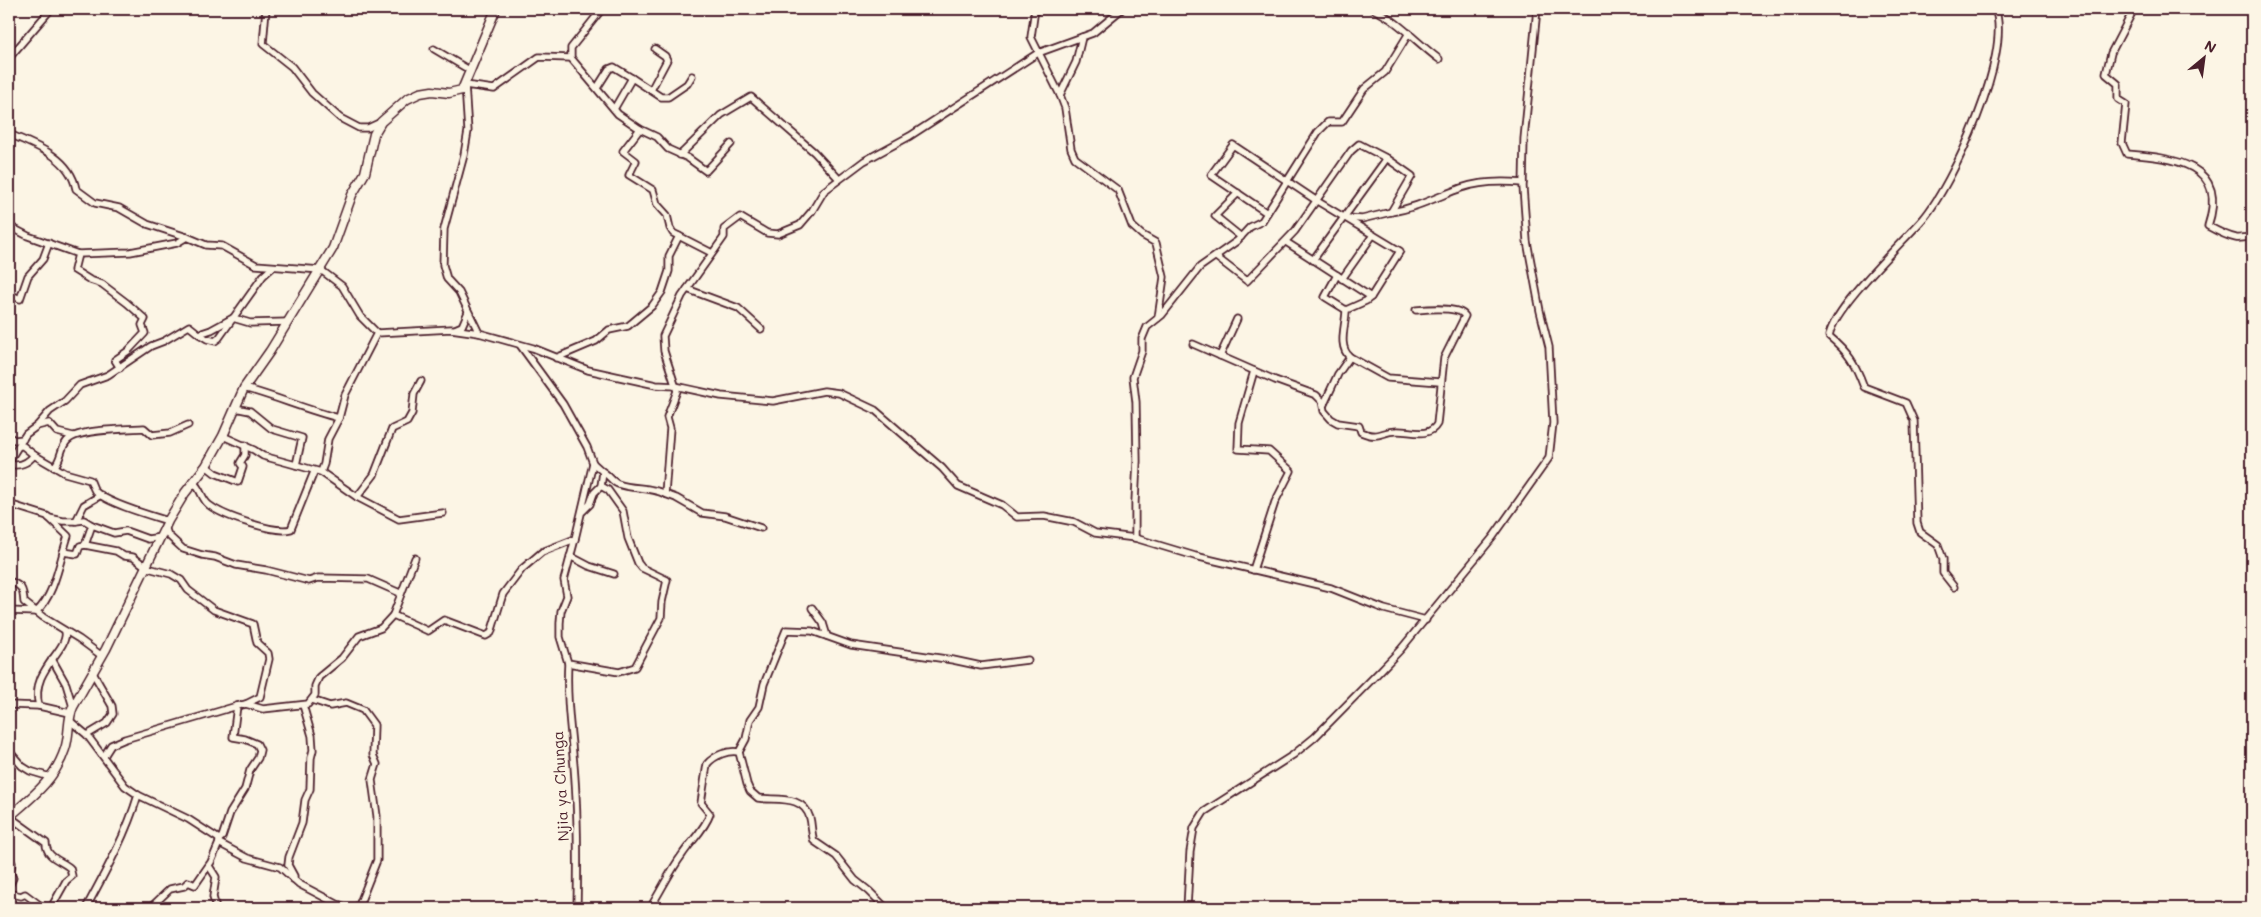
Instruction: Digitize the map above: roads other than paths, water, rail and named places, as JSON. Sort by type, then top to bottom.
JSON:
[{"type":"street","points":[[9,58],[18,44],[38,26],[51,9]]},
{"type":"street","points":[[266,9],[263,44],[292,67],[323,105],[340,118],[359,128],[368,128],[381,122],[407,99],[414,96],[432,91],[449,93],[462,90],[496,9]]},
{"type":"street","points":[[602,9],[571,48],[571,58],[618,114],[640,130],[657,137],[668,149],[680,154],[706,171],[731,144]]},
{"type":"street","points":[[1035,9],[1031,37],[1065,108],[1071,149],[1075,158],[1118,190],[1132,226],[1142,235],[1156,243],[1164,277],[1158,318]]},
{"type":"street","points":[[665,494],[670,428],[667,417],[678,391],[674,386],[664,351],[663,336],[687,289],[724,237],[724,229],[740,217],[767,233],[778,234],[800,225],[812,211],[824,191],[864,161],[910,136],[1038,53],[1093,33],[1122,9]]},
{"type":"street","points":[[1373,9],[1386,12],[1439,59]]},
{"type":"street","points":[[1187,908],[1190,852],[1194,828],[1204,812],[1293,755],[1315,737],[1401,650],[1492,537],[1548,458],[1553,423],[1550,357],[1527,241],[1523,183],[1525,130],[1537,9]]},
{"type":"street","points":[[1954,586],[1943,573],[1943,559],[1938,545],[1920,532],[1917,523],[1914,421],[1906,403],[1864,388],[1856,366],[1848,352],[1829,336],[1831,326],[1863,285],[1924,218],[1957,160],[1974,126],[1997,58],[1998,29],[1995,9]]},
{"type":"street","points":[[2134,9],[2111,54],[2106,74],[2118,84],[2118,99],[2126,104],[2122,143],[2127,154],[2166,158],[2192,165],[2203,175],[2210,190],[2213,210],[2208,226],[2239,239],[2246,236],[2252,238]]},
{"type":"street","points":[[1135,538],[1134,502],[1137,461],[1136,402],[1133,377],[1142,351],[1142,339],[1147,327],[1158,318],[1200,267],[1242,237],[1250,227],[1262,221],[1318,132],[1328,122],[1342,122],[1364,89],[1384,72],[1409,34]]},
{"type":"street","points":[[1060,95],[1076,62],[1082,37]]},
{"type":"street","points":[[434,49],[471,71]]},
{"type":"street","points":[[651,90],[667,60],[665,56],[655,49]]},
{"type":"street","points":[[465,85],[494,89],[539,57],[571,58]]},
{"type":"street","points":[[597,88],[609,69],[614,67],[661,96],[668,97],[687,84],[692,76]]},
{"type":"street","points":[[614,109],[632,78]]},
{"type":"street","points":[[465,85],[468,131],[464,155],[444,229],[443,265],[447,279],[459,292],[479,333]]},
{"type":"street","points":[[680,154],[721,115],[751,97],[814,152],[839,179]]},
{"type":"street","points":[[70,714],[148,568],[167,524],[185,493],[206,466],[223,436],[244,388],[321,270],[333,248],[352,195],[365,173],[374,134],[381,122]]},
{"type":"street","points":[[640,130],[623,151],[636,161],[629,175],[653,190],[657,204],[667,215],[670,228],[679,236],[712,253]]},
{"type":"street","points":[[9,134],[48,152],[62,162],[74,179],[76,189],[96,204],[119,208],[147,224],[206,245],[222,246],[256,266],[321,270],[342,286],[360,316],[377,333],[455,329],[479,333],[520,344],[588,370],[656,386],[674,386],[721,396],[773,401],[824,391],[839,393],[875,410],[942,468],[958,486],[1002,505],[1017,516],[1044,516],[1074,522],[1095,533],[1135,538],[1195,556],[1331,588],[1384,610],[1426,620]]},
{"type":"street","points":[[1267,213],[1211,174],[1233,144],[1317,201],[1400,251],[1371,297],[1366,302],[1346,310]]},
{"type":"street","points":[[1216,257],[1247,281],[1286,242],[1356,146],[1364,145],[1387,158],[1412,176],[1391,212]]},
{"type":"street","points":[[1313,260],[1387,158]]},
{"type":"street","points":[[1344,218],[1362,219],[1409,209],[1463,187],[1489,182],[1523,183]]},
{"type":"street","points":[[1238,194],[1215,216],[1242,237]]},
{"type":"street","points":[[9,226],[78,254],[130,252],[177,243],[187,237]]},
{"type":"street","points":[[1346,310],[1324,297],[1373,235]]},
{"type":"street","points":[[556,358],[596,341],[609,330],[628,326],[652,306],[662,292],[670,271],[669,256],[679,236]]},
{"type":"street","points":[[1286,242],[1371,297]]},
{"type":"street","points":[[9,294],[20,299],[28,276],[43,259],[49,243]]},
{"type":"street","points":[[78,254],[74,270],[90,280],[102,284],[128,303],[145,319],[142,325],[145,333],[128,351],[115,360],[120,368]]},
{"type":"street","points":[[34,456],[29,462],[13,465],[9,462],[26,434],[38,426],[50,411],[65,402],[80,384],[108,375],[151,346],[164,341],[189,326],[207,339],[215,341],[263,276],[273,267]]},
{"type":"street","points":[[687,289],[738,308],[761,329]]},
{"type":"street","points":[[1346,310],[1346,325],[1342,342],[1344,352],[1350,357],[1388,378],[1440,382]]},
{"type":"street","points":[[1350,357],[1338,374],[1324,404],[1324,411],[1331,419],[1338,423],[1359,426],[1362,432],[1378,436],[1397,431],[1430,431],[1436,424],[1444,358],[1465,316],[1460,311],[1452,310],[1416,310]]},
{"type":"street","points":[[455,329],[462,326],[468,312]]},
{"type":"street","points":[[199,334],[233,318],[250,323],[287,322]]},
{"type":"street","points":[[1220,356],[1237,319]]},
{"type":"street","points":[[194,483],[204,500],[219,511],[272,530],[284,531],[292,529],[317,472],[324,464],[328,439],[339,418],[345,395],[377,333]]},
{"type":"street","points":[[520,344],[563,404],[587,446],[593,463],[618,484],[654,488],[702,513],[725,516],[761,528]]},
{"type":"street","points":[[1193,344],[1254,372],[1316,396],[1324,404]]},
{"type":"street","points":[[1253,570],[1275,502],[1291,471],[1269,451],[1238,450],[1240,422],[1245,398],[1254,372]]},
{"type":"street","points":[[357,497],[374,475],[392,429],[407,422],[412,413],[414,394],[421,381]]},
{"type":"street","points":[[244,388],[284,399],[307,410],[339,418]]},
{"type":"street","points":[[235,408],[250,411],[272,429],[302,438],[296,464]]},
{"type":"street","points":[[38,426],[49,423],[58,432],[74,436],[100,431],[144,428],[152,435],[170,433],[188,425]]},
{"type":"street","points":[[54,467],[59,462],[65,443],[74,436]]},
{"type":"street","points":[[223,436],[245,445],[263,456],[296,464],[317,472],[357,497],[399,519],[443,514]]},
{"type":"street","points":[[9,438],[23,440]]},
{"type":"street","points":[[206,466],[215,473],[238,482],[243,466],[240,463],[245,455],[245,445]]},
{"type":"street","points":[[18,446],[27,449],[34,456],[65,473],[90,480],[94,490],[101,495],[128,509],[167,524]]},
{"type":"street","points":[[583,511],[593,463]]},
{"type":"street","points":[[583,511],[590,504],[594,493],[601,486],[603,472]]},
{"type":"street","points":[[568,663],[619,672],[636,666],[662,618],[662,602],[667,580],[642,568],[638,563],[628,538],[623,510],[608,490],[601,486]]},
{"type":"street","points":[[76,520],[84,505],[101,495]]},
{"type":"street","points":[[9,504],[63,521],[84,520],[114,533],[126,531],[148,540],[161,537]]},
{"type":"street","name":"Njia ya Chunga","points":[[577,908],[576,821],[569,717],[568,663],[560,637],[560,623],[561,611],[567,596],[564,580],[583,511]]},
{"type":"street","points":[[36,612],[52,590],[68,536],[53,524],[49,518]]},
{"type":"street","points":[[167,524],[168,535],[183,548],[202,555],[215,557],[236,565],[266,570],[309,581],[318,578],[368,580],[400,593]]},
{"type":"street","points":[[85,545],[92,525]]},
{"type":"street","points":[[393,615],[428,630],[444,620],[486,636],[491,632],[496,623],[503,594],[522,569],[542,552],[575,539]]},
{"type":"street","points":[[63,552],[75,555],[80,546],[85,545],[116,551],[124,556],[133,557],[148,568],[171,574],[181,580],[188,590],[214,610],[253,624],[257,643],[268,653],[269,659],[260,697],[246,704],[125,739],[110,745],[104,756]]},
{"type":"street","points":[[570,556],[589,566],[614,574]]},
{"type":"street","points":[[246,704],[263,709],[303,705],[312,700],[319,677],[342,658],[359,636],[380,628],[393,615],[415,558]]},
{"type":"street","points":[[9,581],[22,586],[24,589],[24,602],[36,612],[102,656]]},
{"type":"street","points":[[812,608],[824,623],[827,636]]},
{"type":"street","points":[[9,611],[28,610],[36,612]]},
{"type":"street","points":[[885,908],[869,891],[855,880],[836,856],[814,841],[810,819],[802,806],[790,799],[758,798],[750,791],[740,752],[746,740],[750,720],[758,707],[764,684],[786,630],[812,631],[827,636],[836,642],[981,666],[1028,660]]},
{"type":"street","points":[[39,706],[38,690],[43,671],[65,641],[65,631]]},
{"type":"street","points":[[9,817],[44,788],[66,749],[70,714],[66,684],[52,659]]},
{"type":"street","points":[[88,735],[107,723],[113,714],[112,706],[93,673]]},
{"type":"street","points":[[312,700],[330,706],[346,703],[363,710],[374,725],[373,755],[377,764],[372,780],[376,797],[378,847],[371,877],[360,908],[372,906],[392,908]]},
{"type":"street","points":[[9,705],[39,706],[70,714],[126,786],[138,795],[188,819],[247,858],[280,867],[293,879],[337,904],[350,908]]},
{"type":"street","points":[[293,879],[294,876],[288,865],[289,857],[310,789],[313,750],[312,736],[303,705]]},
{"type":"street","points":[[150,908],[170,889],[184,886],[188,882],[196,885],[209,866],[230,813],[245,789],[250,770],[258,758],[260,750],[257,744],[245,739],[233,738],[237,706]]},
{"type":"street","points":[[9,751],[22,766],[30,771],[50,777]]},
{"type":"street","points":[[650,908],[683,853],[698,832],[706,825],[710,814],[701,803],[707,764],[720,755],[732,751],[740,752]]},
{"type":"street","points":[[86,908],[115,856],[132,817],[138,795]]},
{"type":"street","points":[[9,822],[14,820],[18,822],[34,837],[46,843],[46,848],[52,857],[70,868],[72,876],[66,881],[55,907],[42,906],[25,894],[21,896],[9,893]]},
{"type":"street","points":[[9,859],[12,863],[10,873],[13,878],[9,886]]},
{"type":"street","points":[[209,866],[216,877],[213,897],[216,908]]}]
